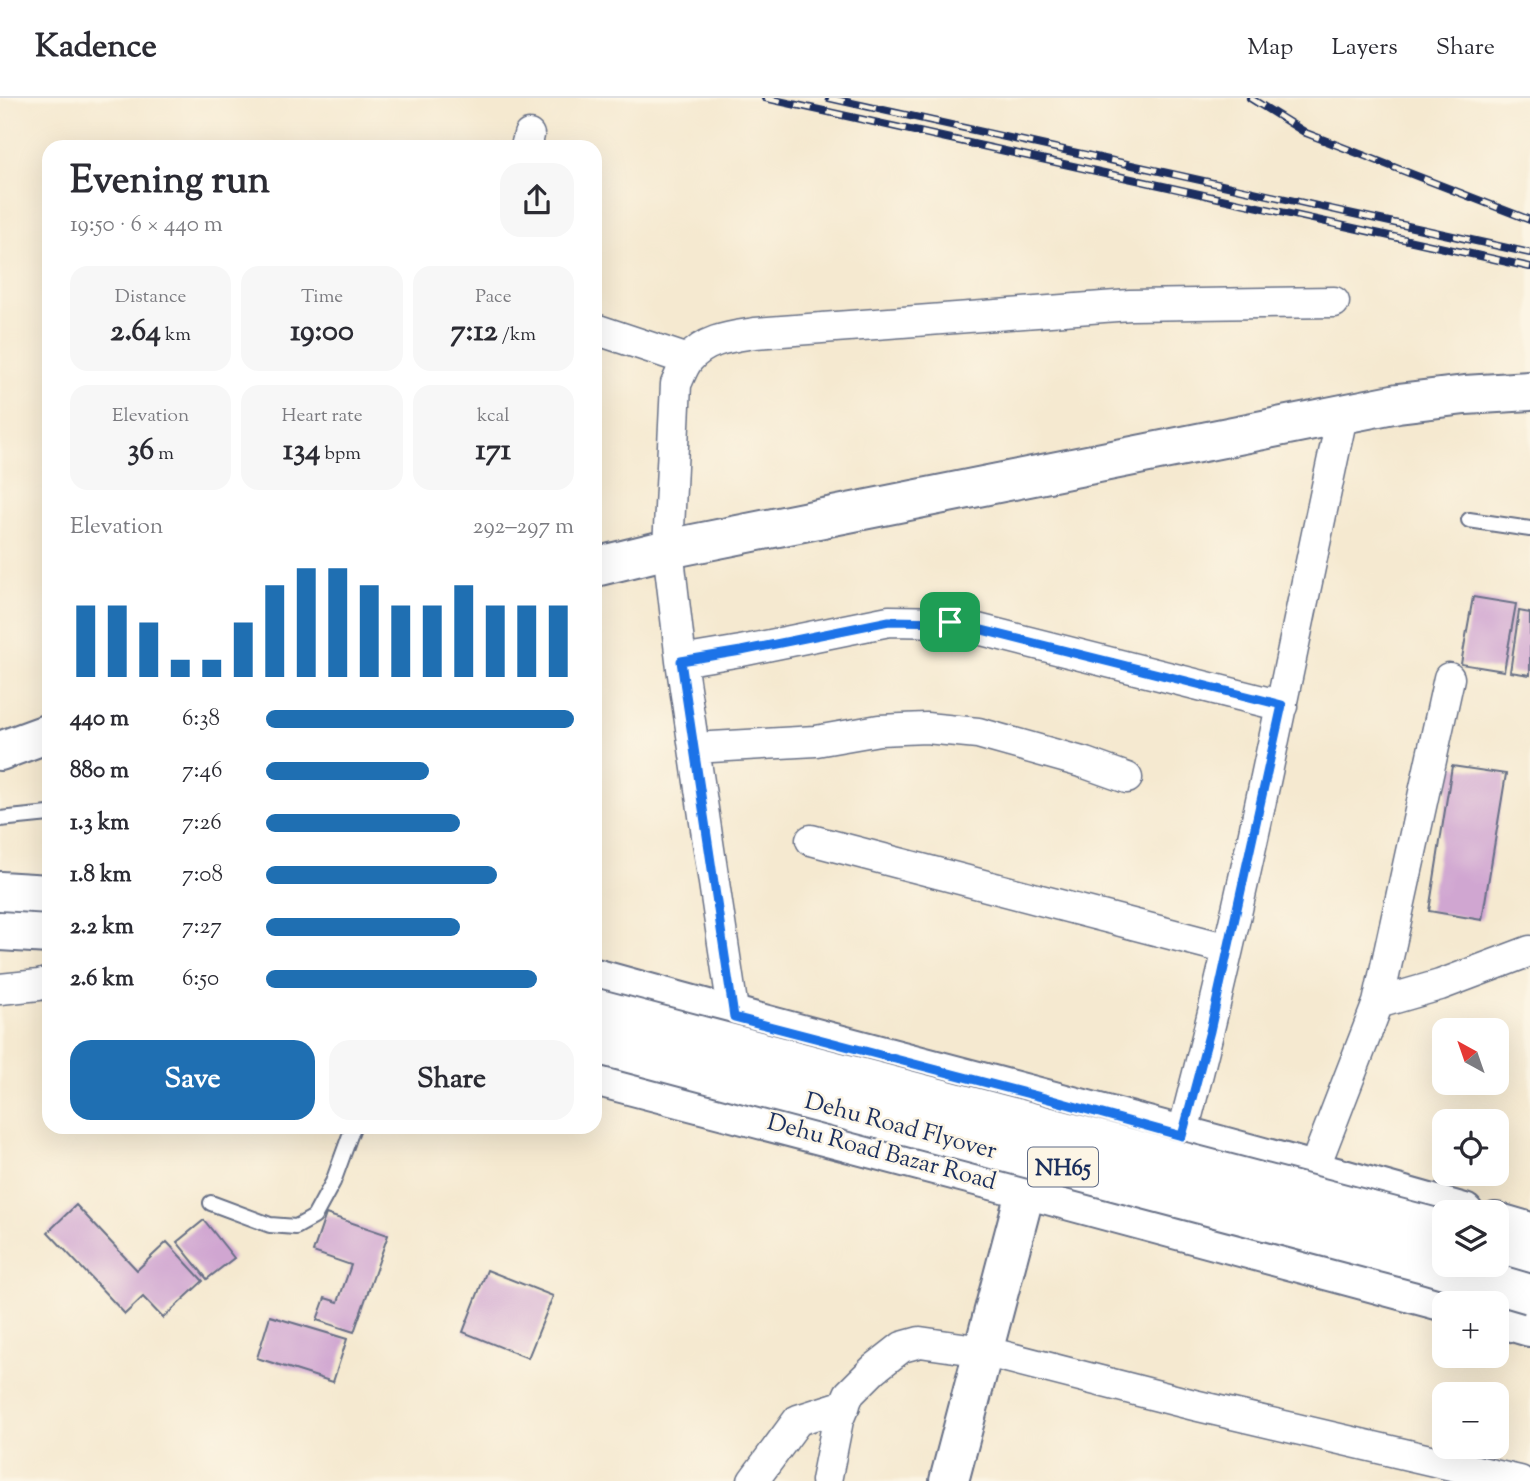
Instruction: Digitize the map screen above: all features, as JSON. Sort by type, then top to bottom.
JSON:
[{"type":"main road","points":[[602,565],[668,549],[1398,403],[1530,391]]},
{"type":"main road","points":[[0,751],[42,736]]},
{"type":"main road","points":[[0,891],[42,894]]},
{"type":"main road","points":[[0,931],[42,934]]},
{"type":"main road","points":[[602,980],[1432,1204]]},
{"type":"main road","name":"Dehu Road Flyover","points":[[602,1010],[1432,1227]]},
{"type":"main road","name":"Dehu Road Flyover","points":[[602,1046],[1397,1255],[1530,1294]]},
{"type":"main road","name":"Dehu Road Bazar Road","points":[[602,1078],[1432,1299]]},
{"type":"main road","points":[[949,1481],[1026,1189],[1045,1098]]},
{"type":"main road","points":[[1509,1226],[1530,1232]]},
{"type":"main road","points":[[1509,1250],[1530,1256]]},
{"type":"main road","points":[[1509,1321],[1530,1327]]},
{"type":"street","points":[[734,1017],[681,661],[668,549],[676,384],[688,360],[705,344],[727,337],[755,333],[1130,305],[1334,302]]},
{"type":"street","points":[[602,332],[688,360]]},
{"type":"street","points":[[1182,1136],[1210,1031],[1342,416]]},
{"type":"street","points":[[681,661],[889,621],[950,622],[1282,705]]},
{"type":"street","points":[[1313,1171],[1378,1003],[1449,678]]},
{"type":"street","points":[[694,748],[816,741],[879,730],[926,728],[978,733],[1085,763],[1127,778]]},
{"type":"street","points":[[811,840],[1228,949]]},
{"type":"street","points":[[1378,1003],[1440,985],[1530,951]]},
{"type":"street","points":[[0,989],[42,984]]},
{"type":"street","points":[[826,1481],[838,1420],[849,1394],[874,1369],[902,1347],[920,1342],[983,1351],[1194,1405],[1520,1481]]},
{"type":"street","points":[[753,1481],[798,1420],[845,1405]]},
{"type":"lane","points":[[1469,520],[1530,528]]},
{"type":"lane","points":[[0,819],[42,815]]},
{"type":"lane","points":[[211,1203],[271,1225],[296,1227],[314,1217],[333,1182],[350,1134]]},
{"type":"building","points":[[1473,597],[1516,604],[1504,671],[1461,664]]},
{"type":"building","points":[[1519,611],[1530,613],[1530,675],[1510,672]]},
{"type":"building","points":[[1452,766],[1506,774],[1482,920],[1429,911]]},
{"type":"building","points":[[76,1205],[137,1270],[167,1242],[203,1281],[163,1318],[143,1297],[125,1314],[48,1232]]},
{"type":"building","points":[[326,1214],[388,1235],[354,1332],[317,1320],[325,1298],[338,1302],[351,1265],[313,1252]]},
{"type":"building","points":[[204,1220],[234,1258],[207,1279],[177,1242]]},
{"type":"building","points":[[487,1270],[553,1296],[528,1358],[463,1332]]},
{"type":"building","points":[[270,1316],[347,1339],[333,1382],[257,1358]]},
{"type":"railway","points":[[765,98],[1530,267]]},
{"type":"railway","points":[[829,98],[1530,253]]},
{"type":"railway","points":[[1250,98],[1306,133],[1530,220]]},
{"type":"route","points":[[889,621],[950,622],[1282,705],[1210,1031],[1182,1136],[734,1017],[681,661],[889,621]]}]
